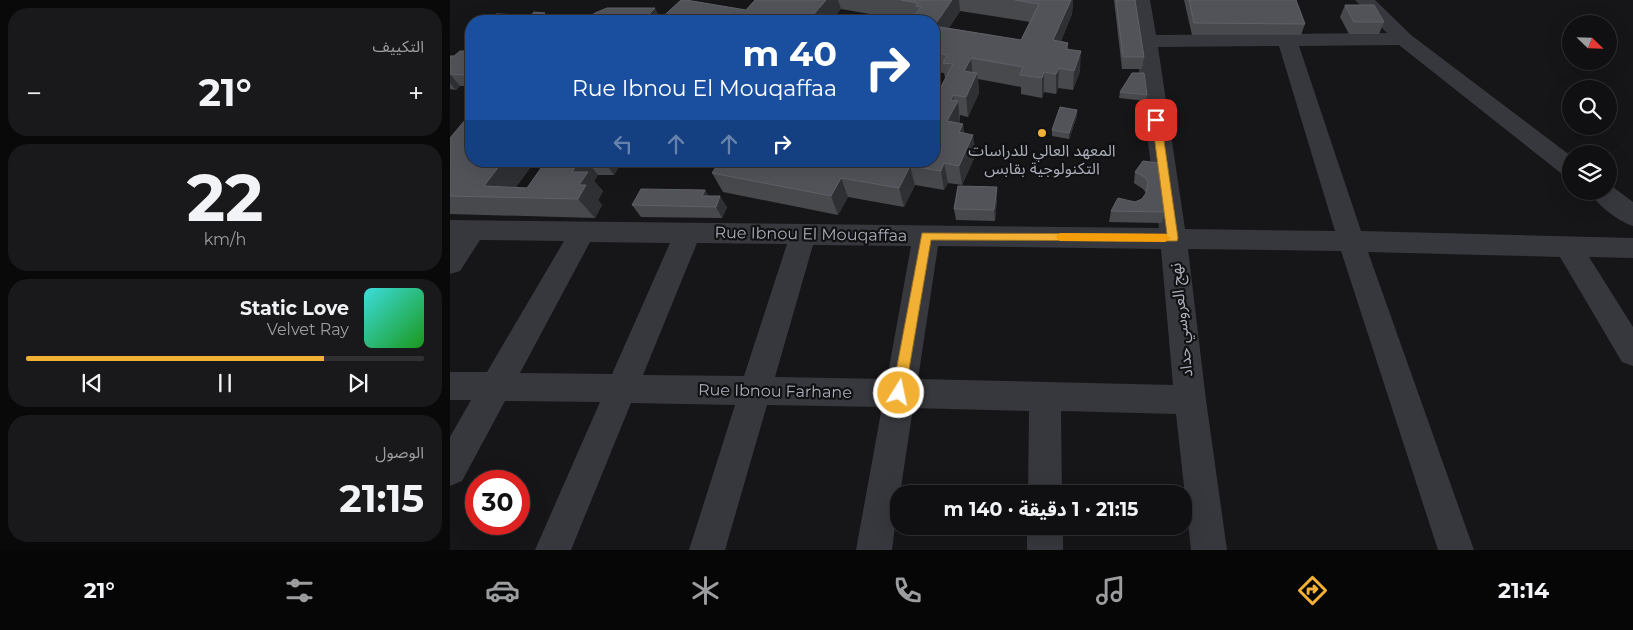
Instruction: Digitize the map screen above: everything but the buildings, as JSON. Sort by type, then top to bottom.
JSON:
[{"type":"street","name":"نهج العروسي حداد","points":[[1141,0],[1173,238],[1190,400],[1209,550]]},
{"type":"street","points":[[1364,0],[1404,39],[1562,161]]},
{"type":"street","points":[[1145,41],[1404,39]]},
{"type":"street","points":[[1287,40],[1351,241],[1456,550]]},
{"type":"street","points":[[1613,200],[1633,216]]},
{"type":"street","points":[[450,263],[461,230]]},
{"type":"street","name":"Rue Ibnou El Mouqaffaa","points":[[461,230],[1173,238],[1633,248]]},
{"type":"street","points":[[450,469],[583,231]]},
{"type":"street","points":[[552,550],[688,232]]},
{"type":"street","points":[[707,550],[802,234]]},
{"type":"street","points":[[874,550],[926,236]]},
{"type":"street","points":[[1568,247],[1633,353]]},
{"type":"street","name":"Rue Ibnou Farhane","points":[[450,386],[1190,400]]},
{"type":"street","points":[[1045,396],[1045,485]]},
{"type":"street","points":[[1045,535],[1045,550]]},
{"type":"slow traffic","points":[[1060,237],[1165,238]]},
{"type":"place","name":"المعهد العالي للدراسات التكنولوجية بقابس","points":[[1042,133]]},
{"type":"route","points":[[899,393],[926,236],[1173,238],[1156,120]]}]
